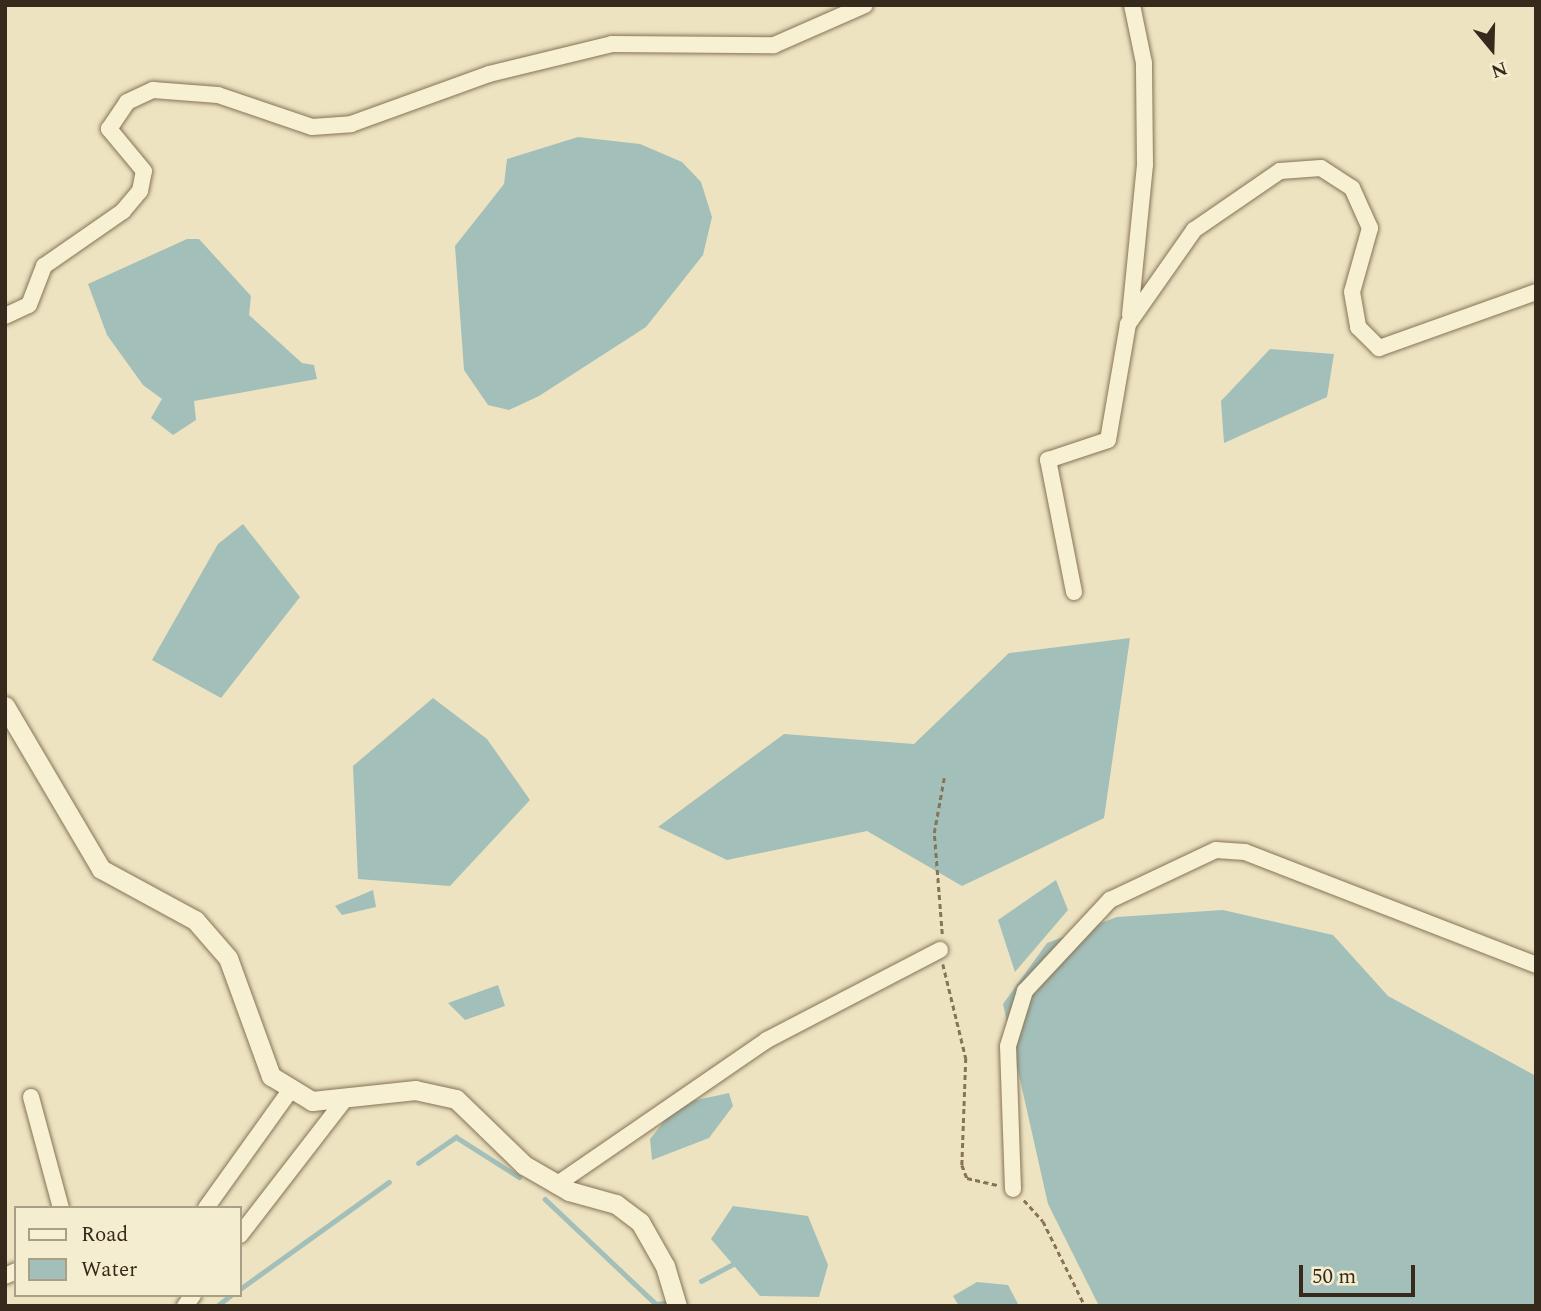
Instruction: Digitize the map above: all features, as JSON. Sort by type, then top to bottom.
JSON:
[{"type":"street","points":[[5,316],[29,305],[44,266],[123,211],[140,191],[144,172],[109,129],[127,102],[153,90],[218,95],[312,127],[351,124],[489,74],[611,44],[774,45],[864,5]]},
{"type":"street","points":[[1074,592],[1048,460],[1108,440],[1128,324],[1145,165],[1144,64],[1132,5]]},
{"type":"street","points":[[1128,324],[1194,230],[1280,171],[1321,168],[1352,188],[1370,228],[1352,292],[1358,327],[1379,348],[1536,292]]},
{"type":"street","points":[[5,706],[101,869],[195,920],[229,958],[247,998],[259,1052],[271,1076],[289,1092],[342,1103],[435,1091],[456,1099],[524,1165],[556,1185],[616,1204],[640,1222],[665,1266],[677,1306]]},
{"type":"street","points":[[1013,1189],[1007,1046],[1025,991],[1110,900],[1216,850],[1245,852],[1536,965]]},
{"type":"street","points":[[556,1185],[767,1040],[940,950]]},
{"type":"street","points":[[207,1206],[289,1092]]},
{"type":"street","points":[[31,1097],[60,1206]]},
{"type":"street","points":[[242,1232],[342,1103]]},
{"type":"path","points":[[944,778],[934,833],[945,914],[940,950],[966,1058],[961,1165],[967,1178],[1013,1189],[1043,1221],[1085,1306]]},
{"type":"water","points":[[578,137],[640,144],[682,162],[701,182],[712,217],[703,255],[646,327],[539,396],[509,410],[488,405],[464,370],[455,246],[504,184],[507,159]]},
{"type":"water","points":[[187,239],[199,239],[251,296],[249,315],[302,363],[314,365],[317,379],[194,401],[196,420],[173,435],[151,418],[162,399],[143,385],[107,335],[88,284]]},
{"type":"water","points":[[1270,349],[1334,354],[1327,397],[1224,443],[1221,401]]},
{"type":"water","points":[[243,524],[300,597],[221,698],[152,660],[218,544]]},
{"type":"water","points":[[1130,638],[1104,818],[962,886],[867,831],[727,860],[658,827],[784,734],[914,744],[1009,653]]},
{"type":"water","points":[[433,698],[487,739],[530,800],[450,886],[358,879],[353,766]]},
{"type":"water","points":[[1056,880],[1068,910],[1015,972],[998,920]]},
{"type":"water","points":[[373,890],[376,907],[342,915],[335,906]]},
{"type":"water","points":[[1223,910],[1333,935],[1388,996],[1536,1076],[1536,1306],[1099,1306],[1048,1204],[1003,1004],[1047,943],[1117,917]]},
{"type":"water","points":[[498,985],[505,1006],[465,1020],[448,1003]]},
{"type":"water","points":[[729,1093],[733,1106],[709,1138],[652,1160],[650,1139],[678,1104]]},
{"type":"water","points":[[733,1206],[808,1216],[828,1265],[819,1297],[760,1296],[711,1239]]},
{"type":"water","points":[[977,1282],[1008,1285],[1019,1306],[959,1306],[953,1296]]},
{"type":"waterway","points":[[418,1163],[456,1137],[519,1177]]},
{"type":"waterway","points":[[242,1288],[389,1182]]},
{"type":"waterway","points":[[545,1199],[656,1304],[664,1303]]},
{"type":"waterway","points":[[701,1281],[737,1262]]},
{"type":"waterway","points":[[217,1306],[228,1297]]}]
